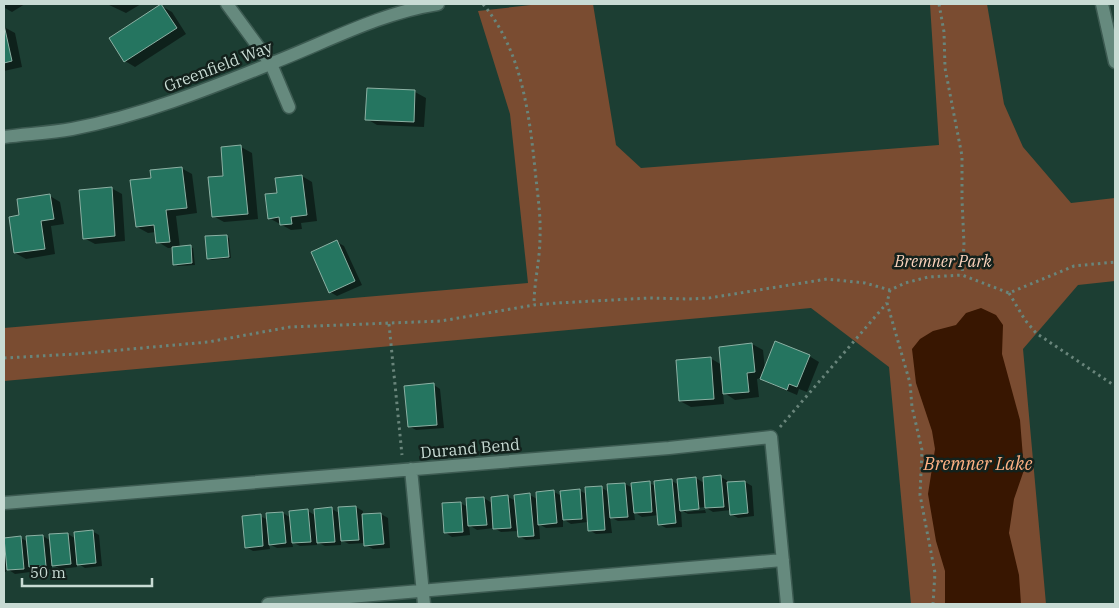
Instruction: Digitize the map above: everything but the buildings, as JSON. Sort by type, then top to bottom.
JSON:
[{"type":"street","points":[[227,4],[271,64],[289,107]]},
{"type":"street","name":"Greenfield Way","points":[[4,137],[72,129],[152,108],[271,64],[365,25],[423,6],[438,4]]},
{"type":"street","points":[[1102,4],[1115,62]]},
{"type":"street","points":[[771,437],[787,604]]},
{"type":"street","name":"Durand Bend","points":[[4,503],[669,448],[771,437]]},
{"type":"street","points":[[411,469],[424,604]]},
{"type":"street","points":[[268,604],[783,560]]},
{"type":"path","points":[[483,4],[493,16],[506,42],[516,66],[526,101],[540,221],[534,305]]},
{"type":"path","points":[[939,4],[944,32],[945,68],[962,156],[964,245],[962,275]]},
{"type":"path","points":[[1009,293],[1074,266],[1115,262]]},
{"type":"path","points":[[4,358],[208,342],[290,327],[441,321],[534,305],[608,299],[709,298],[827,279],[865,283],[890,290],[904,283],[928,277],[962,275],[1009,293],[1025,320],[1036,333],[1115,386]]},
{"type":"path","points":[[771,437],[887,303],[890,290]]},
{"type":"path","points":[[887,303],[910,383],[912,407],[922,450],[920,496],[935,574],[934,604]]},
{"type":"path","points":[[390,324],[401,453],[411,469]]},
{"type":"green space","name":"Bremner Park","points":[[540,4],[593,4],[616,145],[641,168],[939,145],[930,4],[987,4],[1004,104],[1023,147],[1071,203],[1115,198],[1115,281],[1078,285],[1023,349],[1046,604],[911,604],[889,367],[811,308],[4,381],[4,328],[528,283],[510,114],[478,11]]},
{"type":"water","name":"Bremner Lake","points":[[981,308],[996,315],[1003,325],[1002,354],[1020,420],[1024,470],[1014,499],[1009,533],[1019,575],[1021,604],[945,604],[945,571],[936,541],[928,494],[935,449],[932,431],[916,383],[912,349],[920,339],[933,331],[956,325],[966,313]]}]
